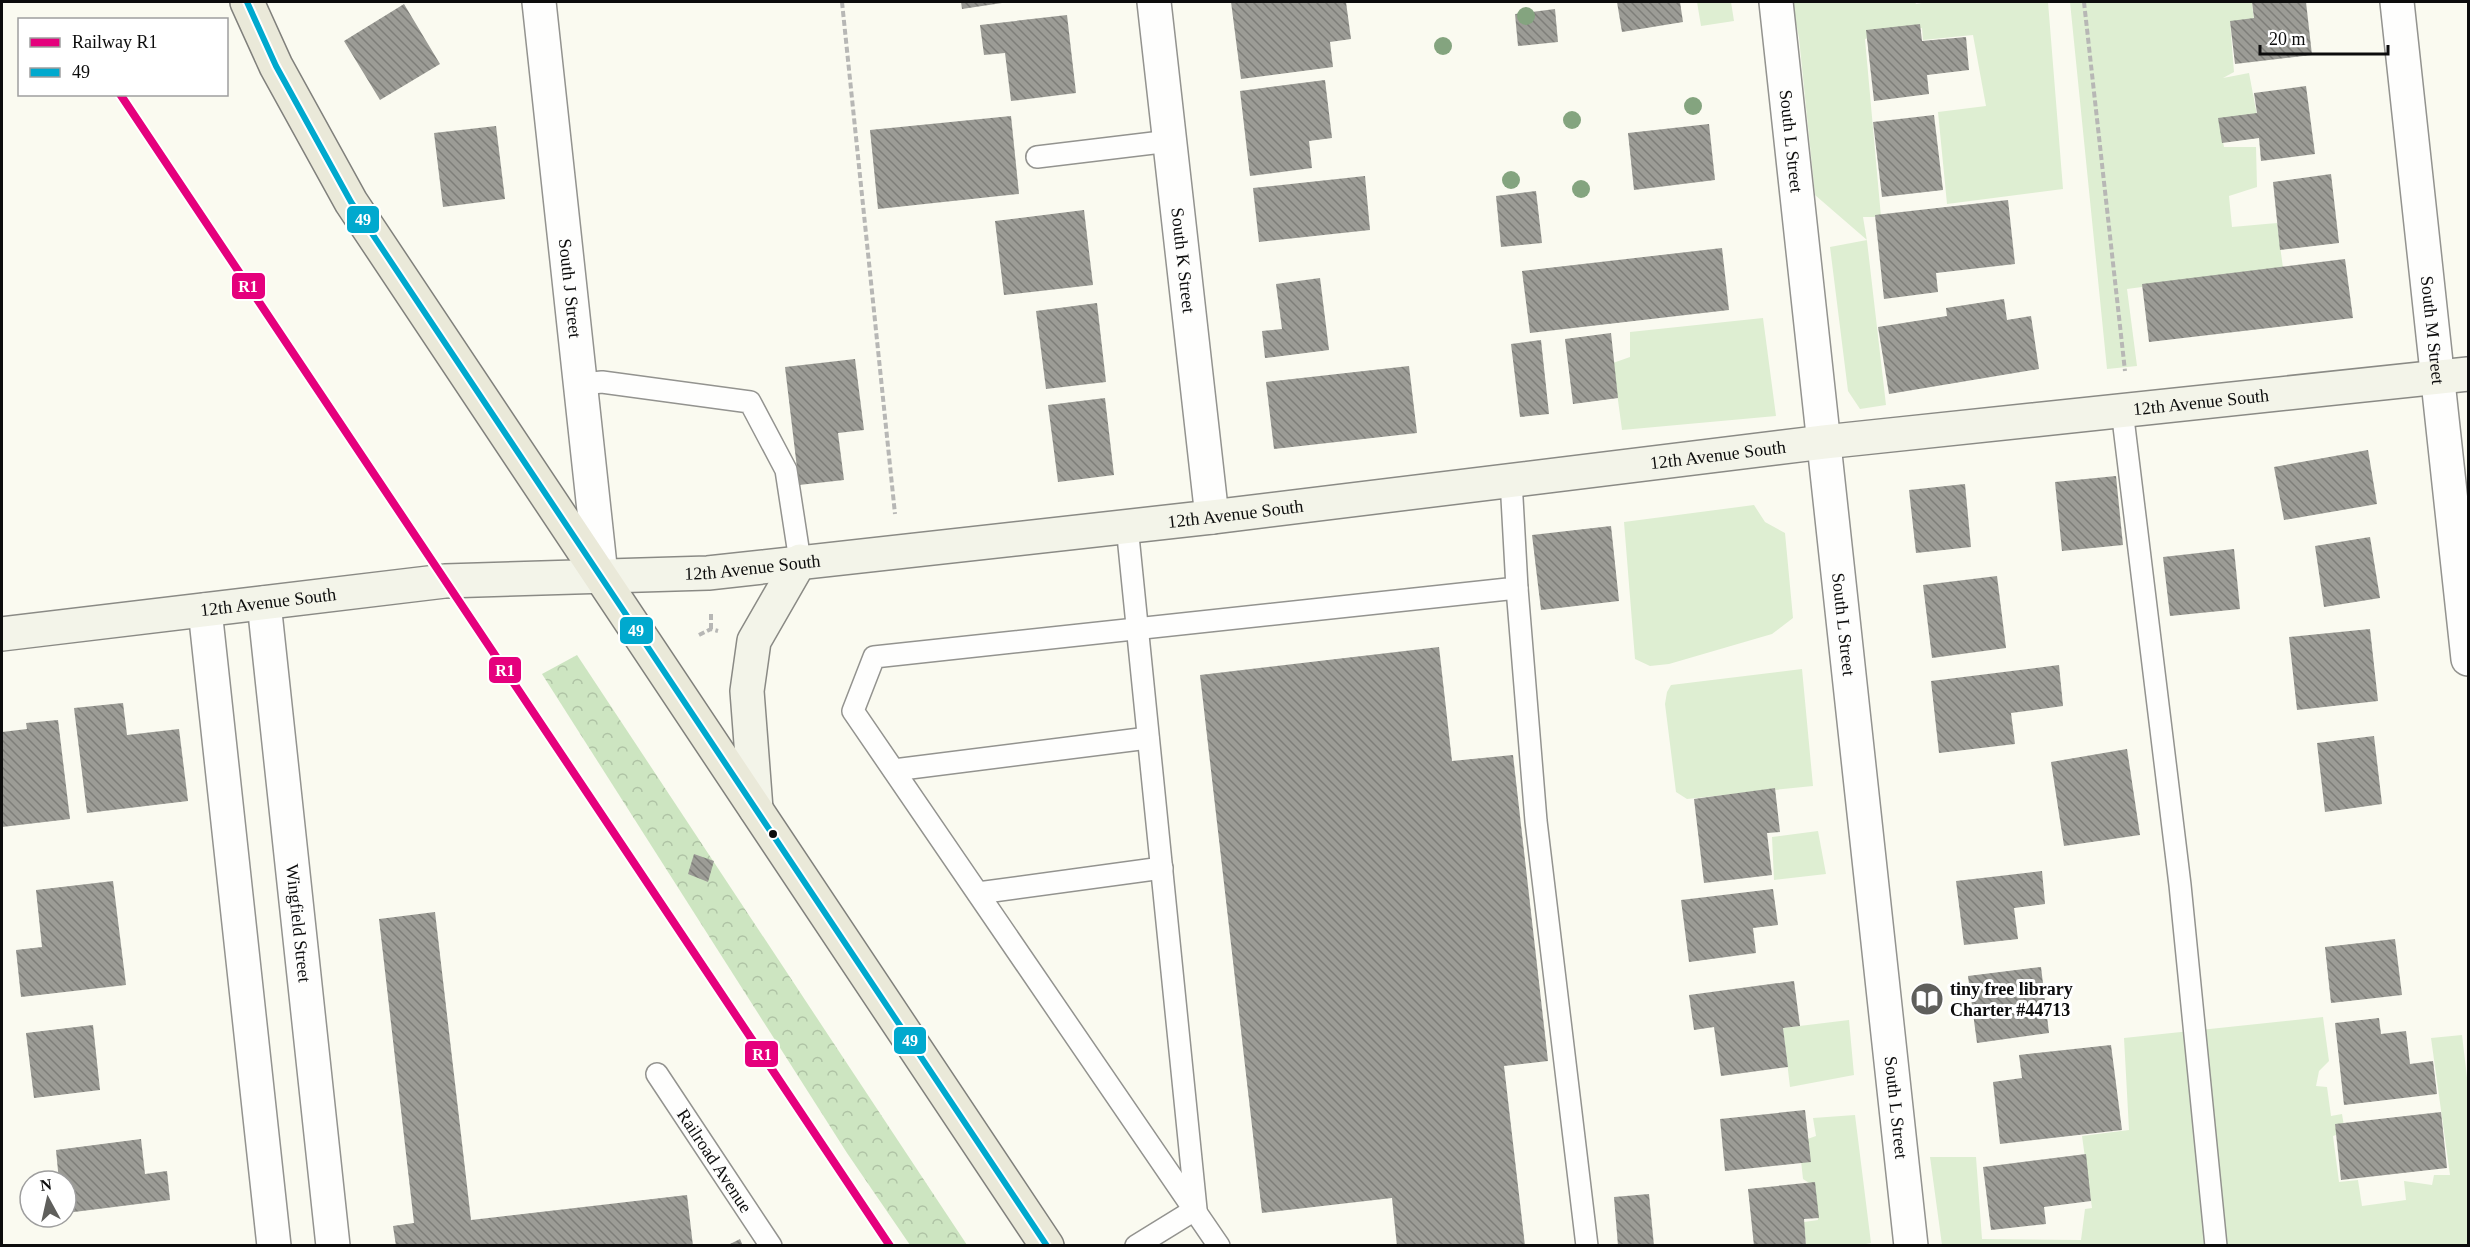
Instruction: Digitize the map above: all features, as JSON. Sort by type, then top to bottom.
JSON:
[{"type":"main road","points":[[247,2],[276,66],[351,202],[1047,1245]]},
{"type":"street","name":"South J Street","points":[[539,2],[601,575]]},
{"type":"street","name":"South K Street","points":[[1154,2],[1212,517]]},
{"type":"street","name":"South L Street","points":[[1776,2],[1911,1245]]},
{"type":"street","name":"South M Street","points":[[2397,2],[2453,375],[2469,659]]},
{"type":"street","name":"12th Avenue South","points":[[2,634],[446,581],[708,573],[1212,517],[1824,442],[2453,375]]},
{"type":"street","points":[[756,809],[747,691],[754,641],[800,561]]},
{"type":"street","name":"Wingfield Street","points":[[264,603],[333,1245]]},
{"type":"street","points":[[205,610],[274,1245]]},
{"type":"lane","points":[[1037,157],[1170,141]]},
{"type":"lane","points":[[582,384],[602,382],[750,402],[786,470],[800,561]]},
{"type":"lane","points":[[2122,410],[2180,885],[2216,1245]]},
{"type":"lane","points":[[1511,480],[1517,588],[1536,821],[1587,1245]]},
{"type":"lane","points":[[1127,526],[1196,1209]]},
{"type":"lane","points":[[1219,1245],[853,711],[874,657],[1517,588]]},
{"type":"lane","points":[[894,770],[1148,738]]},
{"type":"lane","points":[[978,892],[1162,868]]},
{"type":"lane","name":"Railroad Avenue","points":[[657,1074],[771,1245]]},
{"type":"lane","points":[[1136,1245],[1196,1209]]},
{"type":"path","points":[[842,2],[895,518]]},
{"type":"path","points":[[2084,2],[2125,372]]},
{"type":"path","points":[[711,614],[711,629]]},
{"type":"path","points":[[699,634],[711,629],[728,633]]},
{"type":"green space","points":[[1697,2],[1731,2],[1734,21],[1701,26]]},
{"type":"green space","points":[[1792,2],[1915,2],[1916,4],[1928,2],[2048,2],[2063,189],[1947,204],[1938,112],[1986,106],[1973,35],[1923,40],[1922,28],[1865,39],[1881,217],[1863,217],[1867,240],[1815,195],[1799,38]]},
{"type":"green space","points":[[2070,2],[2270,2],[2252,4],[2254,20],[2230,22],[2234,72],[2223,78],[2249,73],[2257,115],[2219,120],[2224,147],[2256,147],[2257,187],[2229,196],[2232,227],[2277,223],[2283,268],[2127,289],[2137,366],[2107,369]]},
{"type":"green space","points":[[1867,240],[1886,405],[1860,409],[1848,391],[1830,247]]},
{"type":"green space","points":[[1763,318],[1776,416],[1622,430],[1613,363],[1630,357],[1630,332]]},
{"type":"green space","points":[[1754,505],[1765,522],[1785,533],[1793,618],[1772,634],[1669,664],[1650,666],[1635,659],[1624,522]]},
{"type":"green space","points":[[577,655],[967,1245],[910,1245],[847,1153],[542,674]]},
{"type":"green space","points":[[1802,669],[1813,786],[1687,799],[1676,792],[1665,704],[1671,685]]},
{"type":"green space","points":[[1818,831],[1826,874],[1774,880],[1772,837]]},
{"type":"green space","points":[[2323,1017],[2329,1061],[2319,1071],[2316,1086],[2327,1087],[2331,1116],[2342,1114],[2345,1132],[2333,1136],[2339,1182],[2358,1180],[2362,1206],[2406,1200],[2404,1181],[2432,1185],[2434,1175],[2450,1175],[2431,1038],[2462,1035],[2468,1086],[2468,1245],[1942,1245],[1930,1157],[1976,1157],[1982,1239],[2081,1240],[2085,1209],[2092,1208],[2082,1136],[2129,1130],[2124,1038]]},
{"type":"green space","points":[[1849,1020],[1854,1075],[1790,1087],[1783,1028]]},
{"type":"green space","points":[[1855,1115],[1871,1243],[1856,1246],[1806,1245],[1804,1222],[1818,1220],[1814,1186],[1803,1179],[1799,1142],[1816,1136],[1813,1118]]},
{"type":"building","points":[[961,2],[1002,2],[1002,3],[962,9]]},
{"type":"building","points":[[1231,2],[1346,2],[1351,39],[1330,42],[1333,67],[1241,79]]},
{"type":"building","points":[[1617,2],[1680,2],[1683,22],[1622,32]]},
{"type":"building","points":[[2252,2],[2306,2],[2312,55],[2235,64],[2230,21],[2254,18]]},
{"type":"building","points":[[404,4],[440,64],[380,100],[344,41]]},
{"type":"building","points":[[1555,9],[1558,42],[1518,46],[1515,14]]},
{"type":"building","points":[[1067,15],[1076,93],[1011,101],[1005,53],[984,55],[980,25]]},
{"type":"building","points":[[1920,24],[1922,41],[1966,37],[1969,70],[1927,75],[1929,94],[1874,101],[1866,30]]},
{"type":"building","points":[[1325,80],[1332,138],[1309,141],[1312,168],[1250,176],[1240,91]]},
{"type":"building","points":[[2306,86],[2315,154],[2261,161],[2259,138],[2222,143],[2218,118],[2257,113],[2254,93]]},
{"type":"building","points":[[1934,115],[1943,190],[1882,197],[1873,122]]},
{"type":"building","points":[[1011,116],[1019,194],[878,209],[870,130]]},
{"type":"building","points":[[1709,124],[1715,180],[1634,190],[1628,133]]},
{"type":"building","points":[[496,126],[505,199],[443,207],[434,133]]},
{"type":"building","points":[[2331,174],[2339,243],[2280,250],[2273,182]]},
{"type":"building","points":[[1365,176],[1370,230],[1259,242],[1253,188]]},
{"type":"building","points":[[1536,191],[1542,243],[1501,247],[1496,196]]},
{"type":"building","points":[[2008,200],[2015,264],[1936,273],[1938,292],[1884,299],[1875,215]]},
{"type":"building","points":[[1084,210],[1093,285],[1004,295],[995,221]]},
{"type":"building","points":[[1722,248],[1729,310],[1530,333],[1522,271]]},
{"type":"building","points":[[2345,259],[2353,318],[2149,342],[2142,284]]},
{"type":"building","points":[[1320,278],[1329,350],[1265,358],[1262,331],[1282,329],[1276,284]]},
{"type":"building","points":[[2004,299],[2007,320],[2031,316],[2039,369],[1889,394],[1878,327],[1947,316],[1946,308]]},
{"type":"building","points":[[1097,303],[1106,382],[1046,389],[1036,311]]},
{"type":"building","points":[[1611,333],[1618,398],[1573,404],[1565,339]]},
{"type":"building","points":[[1541,340],[1549,414],[1520,417],[1511,344]]},
{"type":"building","points":[[855,359],[864,430],[838,433],[844,480],[799,485],[785,367]]},
{"type":"building","points":[[1409,366],[1417,433],[1274,449],[1266,382]]},
{"type":"building","points":[[1105,398],[1114,475],[1058,482],[1048,405]]},
{"type":"building","points":[[2368,450],[2377,504],[2284,520],[2274,467]]},
{"type":"building","points":[[2116,476],[2123,545],[2062,551],[2055,482]]},
{"type":"building","points":[[1965,484],[1971,547],[1916,553],[1909,490]]},
{"type":"building","points":[[1611,526],[1619,601],[1541,610],[1532,535]]},
{"type":"building","points":[[2370,537],[2380,598],[2324,607],[2315,546]]},
{"type":"building","points":[[2234,549],[2240,609],[2170,616],[2163,557]]},
{"type":"building","points":[[1997,576],[2006,648],[1932,658],[1923,585]]},
{"type":"building","points":[[2370,629],[2378,701],[2297,710],[2289,637]]},
{"type":"building","points":[[1439,647],[1452,761],[1513,755],[1548,1061],[1504,1066],[1525,1246],[1397,1246],[1392,1198],[1262,1213],[1200,675]]},
{"type":"building","points":[[2059,665],[2063,706],[2011,713],[2015,744],[1939,753],[1931,681]]},
{"type":"building","points":[[123,703],[127,735],[179,729],[188,801],[87,813],[74,708]]},
{"type":"building","points":[[58,720],[70,819],[2,827],[2,732],[27,729],[26,723]]},
{"type":"building","points":[[2374,736],[2382,804],[2325,812],[2317,743]]},
{"type":"building","points":[[2127,749],[2140,835],[2064,846],[2051,762]]},
{"type":"building","points":[[1775,788],[1780,832],[1767,833],[1772,875],[1704,883],[1694,799]]},
{"type":"building","points":[[694,854],[714,861],[708,882],[688,874]]},
{"type":"building","points":[[2042,871],[2045,904],[2014,908],[2018,939],[1964,945],[1956,881]]},
{"type":"building","points":[[113,881],[126,985],[21,997],[16,950],[42,947],[36,890]]},
{"type":"building","points":[[1773,889],[1778,925],[1753,928],[1756,953],[1689,962],[1681,900]]},
{"type":"building","points":[[435,912],[471,1220],[687,1195],[693,1246],[396,1246],[393,1226],[414,1223],[379,919]]},
{"type":"building","points":[[2395,939],[2402,995],[2331,1003],[2325,947]]},
{"type":"building","points":[[2041,967],[2049,1033],[1977,1043],[1968,976]]},
{"type":"building","points":[[1794,981],[1800,1026],[1783,1028],[1788,1067],[1721,1076],[1714,1027],[1694,1030],[1689,995]]},
{"type":"building","points":[[2379,1018],[2381,1034],[2406,1031],[2410,1064],[2433,1061],[2437,1094],[2344,1105],[2335,1023]]},
{"type":"building","points":[[93,1025],[100,1090],[34,1098],[26,1033]]},
{"type":"building","points":[[2111,1045],[2122,1130],[2000,1144],[1993,1082],[2022,1078],[2019,1055]]},
{"type":"building","points":[[1805,1110],[1811,1162],[1725,1171],[1720,1119]]},
{"type":"building","points":[[2441,1112],[2447,1168],[2341,1180],[2335,1124]]},
{"type":"building","points":[[141,1139],[145,1174],[167,1171],[170,1200],[78,1212],[78,1169],[58,1169],[56,1150]]},
{"type":"building","points":[[2086,1154],[2091,1201],[2044,1207],[2046,1224],[1991,1230],[1983,1167]]},
{"type":"building","points":[[1815,1182],[1819,1218],[1804,1219],[1806,1246],[1754,1246],[1748,1189]]},
{"type":"building","points":[[1649,1194],[1654,1246],[1618,1246],[1614,1197]]},
{"type":"building","points":[[740,1239],[743,1246],[726,1246]]},
{"type":"rail line","name":"R1","points":[[121,96],[890,1246]]},
{"type":"transit line","name":"49","points":[[247,2],[276,66],[351,202],[1047,1246]]},
{"type":"place","name":"tiny free library Charter #44713","points":[[1927,999]]}]
